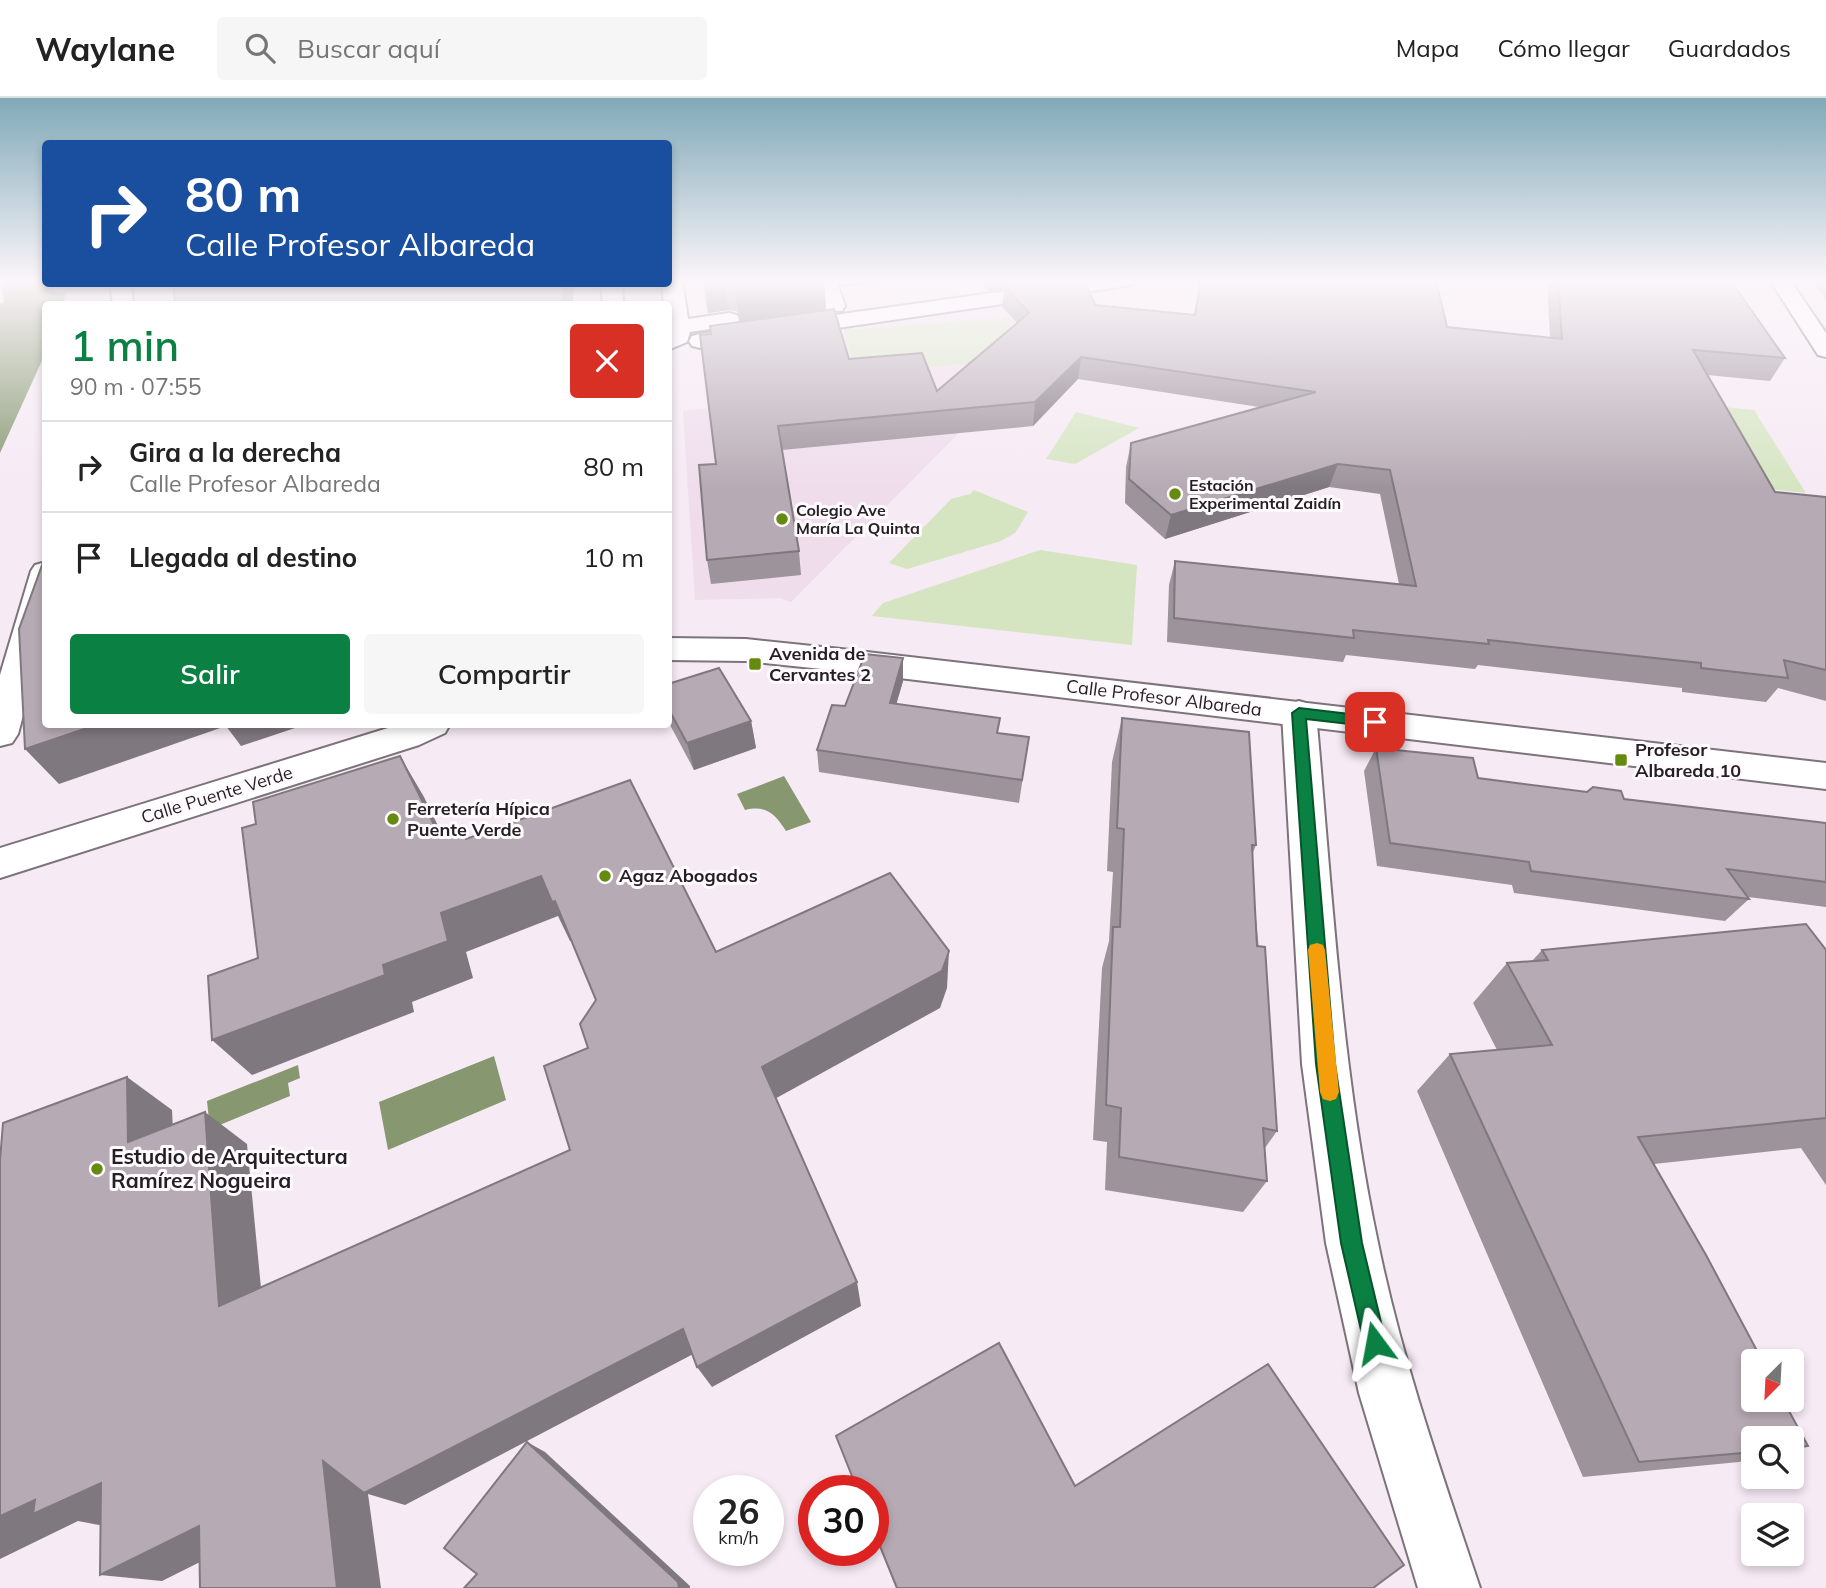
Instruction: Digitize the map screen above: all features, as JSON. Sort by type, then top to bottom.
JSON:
[{"type":"street","points":[[0,734],[42,585]]},
{"type":"street","name":"Calle Profesor Albareda","points":[[672,649],[746,650],[1826,776]]},
{"type":"street","points":[[1299,713],[1325,1064],[1352,1243],[1387,1393],[1450,1588]]},
{"type":"street","name":"Calle Puente Verde","points":[[0,863],[407,736],[424,728]]},
{"type":"shaded area","points":[[0,350],[42,350],[42,361],[0,453]]},
{"type":"shaded area","name":"Colegio Ave María La Quinta","points":[[704,350],[1032,350],[980,412],[791,602],[780,598],[695,600],[683,411],[710,408]]},
{"type":"shaded area","points":[[849,350],[1028,350],[1033,358],[856,373]]},
{"type":"shaded area","points":[[1553,390],[1754,410],[1806,493],[1771,489]]},
{"type":"shaded area","points":[[1076,412],[1139,428],[1075,464],[1046,459]]},
{"type":"shaded area","points":[[974,490],[1028,512],[1015,533],[1001,541],[907,569],[889,563],[951,499],[970,494]]},
{"type":"shaded area","points":[[1040,550],[1137,565],[1132,645],[872,616],[883,603]]},
{"type":"shaded area","points":[[784,776],[811,822],[786,831],[770,812],[759,809],[745,810],[737,794]]},
{"type":"shaded area","points":[[494,1056],[506,1100],[388,1150],[379,1102]]},
{"type":"shaded area","points":[[298,1065],[300,1078],[288,1083],[290,1096],[210,1129],[207,1101]]},
{"type":"building","points":[[702,350],[846,350],[849,359],[922,353],[937,391],[986,350],[1779,350],[1785,358],[1693,350],[1775,492],[1826,497],[1826,670],[1784,660],[1788,678],[1701,668],[1701,663],[1488,640],[1489,644],[1353,630],[1354,638],[1174,618],[1175,561],[1416,586],[1390,470],[1338,464],[1171,515],[1129,479],[1131,443],[1316,392],[1081,357],[1035,402],[778,426],[799,551],[707,560],[699,465],[716,464]]},
{"type":"building","points":[[42,565],[42,728],[87,728],[25,749],[19,629]]},
{"type":"building","points":[[865,654],[903,658],[890,703],[1000,718],[997,733],[1029,737],[1022,780],[817,750],[832,705],[845,706]]},
{"type":"building","points":[[719,668],[751,721],[687,743],[672,715],[672,683]]},
{"type":"building","points":[[1122,718],[1249,732],[1256,845],[1252,845],[1257,946],[1265,947],[1277,1131],[1263,1128],[1267,1181],[1119,1157],[1121,1108],[1106,1105],[1113,927],[1120,927],[1124,829],[1117,828]]},
{"type":"building","points":[[1376,748],[1473,758],[1478,778],[1587,792],[1593,787],[1621,791],[1624,799],[1826,823],[1826,882],[1727,869],[1749,899],[1531,871],[1529,862],[1390,843]]},
{"type":"building","points":[[400,756],[438,833],[462,825],[466,839],[630,780],[716,952],[890,873],[949,951],[942,971],[762,1067],[857,1282],[697,1367],[683,1329],[364,1493],[323,1461],[337,1588],[200,1588],[199,1526],[100,1575],[101,1483],[33,1514],[35,1500],[0,1516],[0,1160],[3,1123],[127,1077],[128,1142],[205,1112],[219,1306],[570,1150],[544,1066],[588,1048],[580,1024],[596,1000],[555,901],[552,902],[541,876],[441,913],[448,941],[383,965],[385,975],[212,1040],[208,976],[258,958],[242,828],[256,824],[253,802]]},
{"type":"building","points":[[1806,924],[1826,950],[1826,1118],[1638,1137],[1756,1349],[1741,1349],[1741,1412],[1790,1412],[1797,1426],[1741,1426],[1741,1453],[1639,1462],[1450,1054],[1552,1045],[1507,963],[1548,960],[1542,950]]},
{"type":"building","points":[[999,1343],[1075,1486],[1268,1364],[1404,1565],[1373,1588],[897,1588],[888,1566],[889,1475],[852,1475],[836,1436]]},
{"type":"building","points":[[527,1442],[678,1582],[679,1588],[464,1588],[477,1574],[444,1548]]},
{"type":"slow traffic","points":[[1317,950],[1325,1064],[1330,1092]]},
{"type":"place","name":"Estación Experimental Zaidín","points":[[1175,494]]},
{"type":"place","name":"Colegio Ave María La Quinta","points":[[782,519]]},
{"type":"place","name":"Avenida de Cervantes 2","points":[[755,664]]},
{"type":"place","name":"Profesor Albareda 10","points":[[1621,760]]},
{"type":"place","name":"Ferretería Hípica Puente Verde","points":[[393,819]]},
{"type":"place","name":"Agaz Abogados","points":[[605,876]]},
{"type":"place","name":"Estudio de Arquitectura Ramírez Nogueira","points":[[97,1169]]},
{"type":"route","points":[[1375,722],[1299,713],[1325,1064],[1352,1243],[1375,1343]]}]
